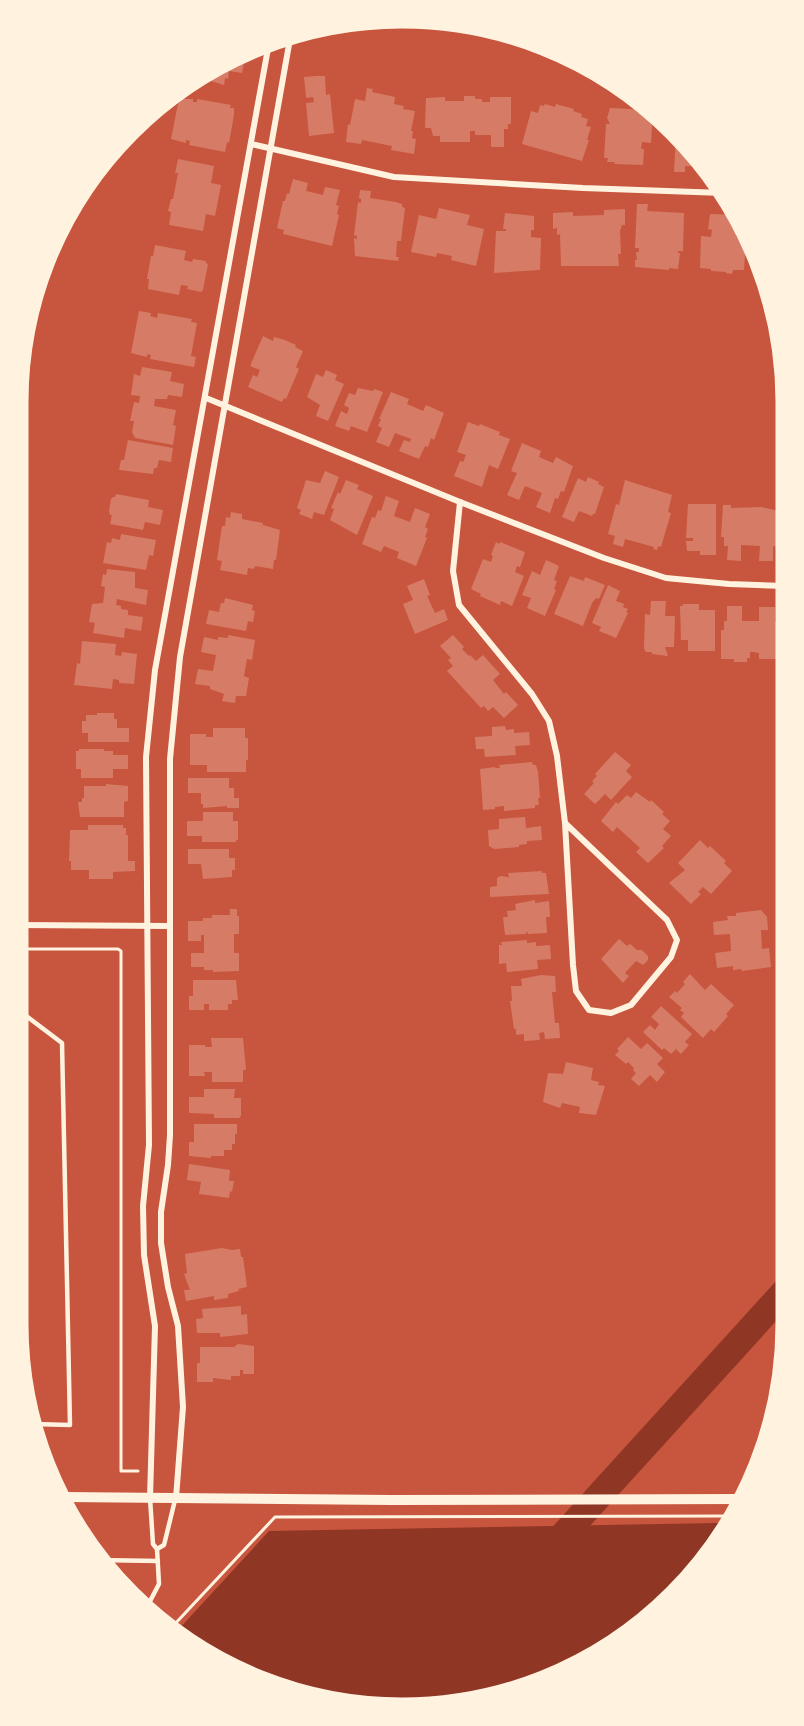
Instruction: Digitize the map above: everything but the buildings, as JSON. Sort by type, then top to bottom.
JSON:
[{"type":"street","points":[[176,1498],[183,1407],[178,1326],[168,1287],[161,1243],[161,1212],[170,1135],[168,926],[170,759],[174,703],[224,405],[289,45]]},
{"type":"street","points":[[150,1498],[155,1326],[144,1255],[143,1206],[149,1145],[146,757],[155,670],[267,52]]},
{"type":"street","points":[[251,144],[394,177],[713,193]]},
{"type":"street","points":[[206,398],[604,558],[666,578],[729,585],[777,586]]},
{"type":"street","points":[[460,502],[453,571],[459,604],[532,694],[549,721],[557,756],[565,823],[576,991],[590,1010],[611,1013],[631,1005],[671,957],[677,940],[667,920],[565,823]]},
{"type":"street","points":[[27,925],[168,926]]},
{"type":"street","points":[[70,1497],[392,1500],[733,1499]]},
{"type":"lane","points":[[27,1017],[62,1043],[70,1425],[41,1424]]},
{"type":"lane","points":[[150,1498],[153,1544],[157,1549],[159,1584],[150,1601]]},
{"type":"lane","points":[[157,1549],[164,1545],[176,1498]]},
{"type":"lane","points":[[111,1560],[158,1561]]},
{"type":"path","points":[[27,949],[118,948],[121,951],[121,1471],[138,1471]]},
{"type":"path","points":[[176,1623],[275,1517],[724,1516]]},
{"type":"shaded area","points":[[718,1523],[700,1552],[667,1589],[630,1622],[590,1649],[546,1670],[499,1686],[451,1696],[402,1699],[353,1696],[281,1679],[214,1649],[181,1627],[269,1531]]},
{"type":"waterway","points":[[548,1552],[777,1300]]}]
